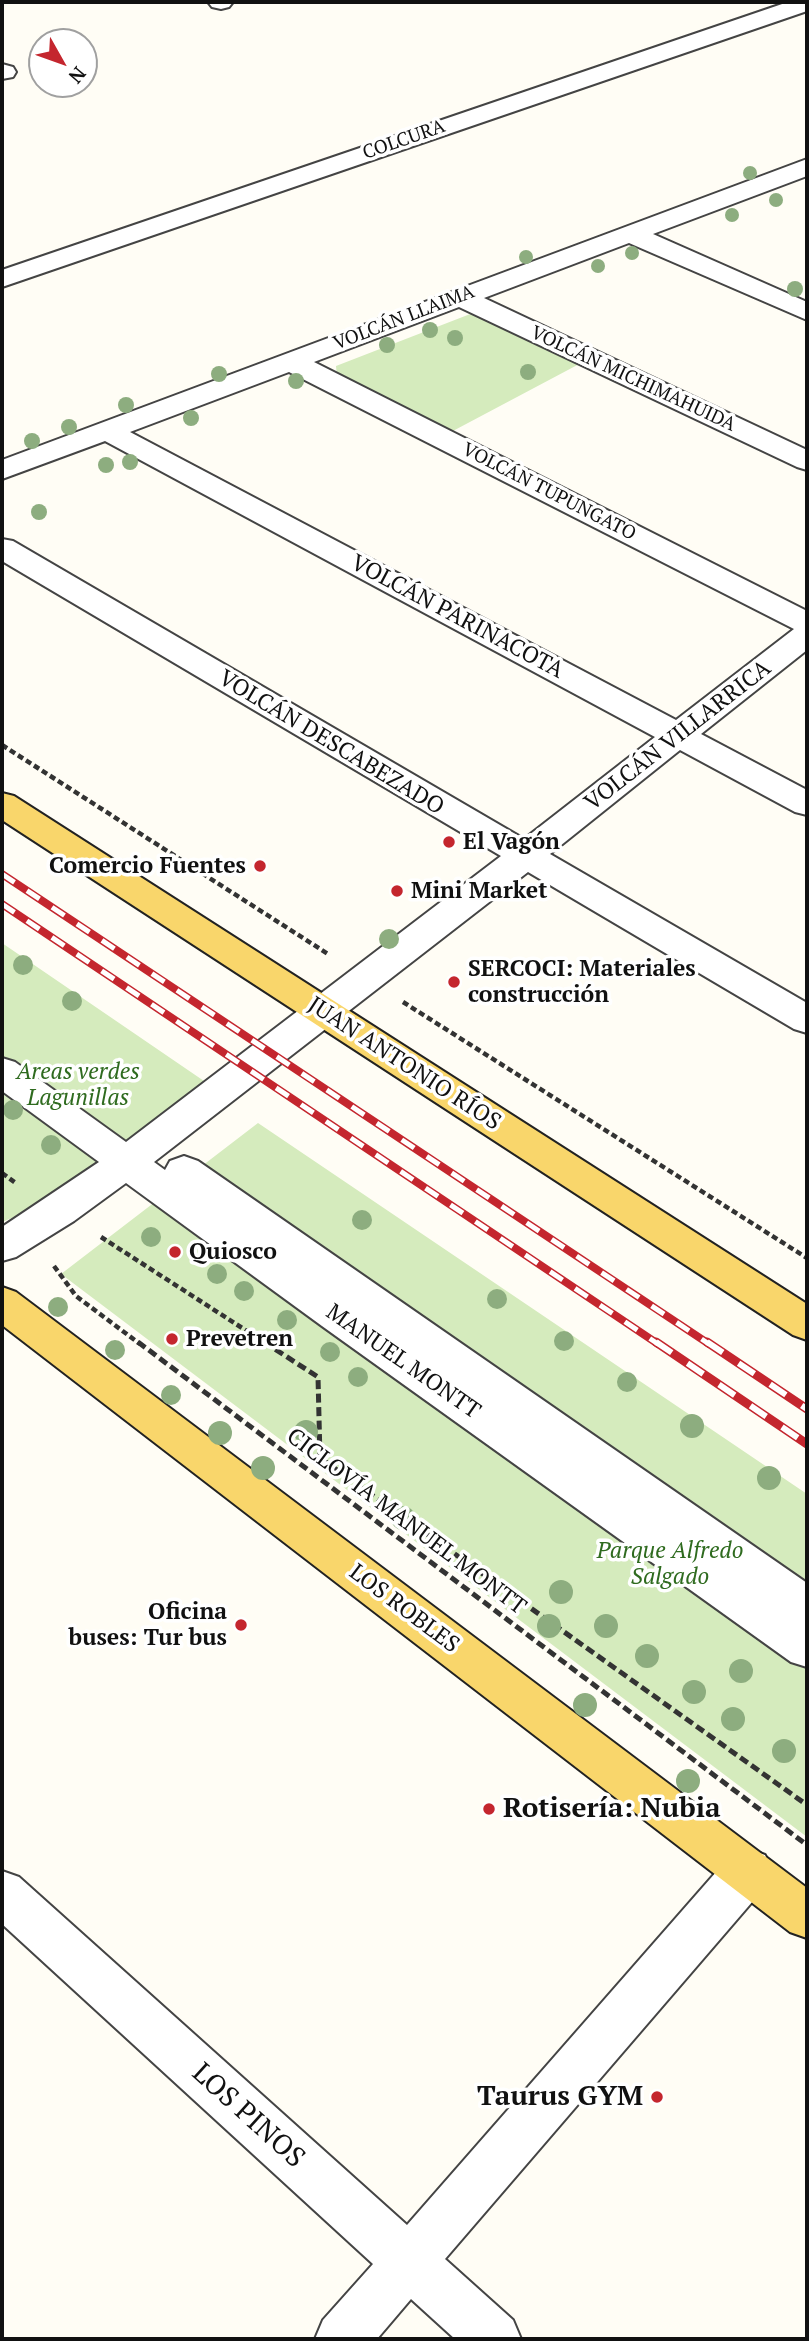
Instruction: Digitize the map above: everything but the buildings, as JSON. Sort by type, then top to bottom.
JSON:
[{"type":"main road","name":"JUAN ANTONIO RÍOS","points":[[2,804],[807,1324]]},
{"type":"main road","name":"LOS ROBLES","points":[[2,1303],[807,1916]]},
{"type":"street","name":"COLCURA","points":[[2,279],[807,3]]},
{"type":"street","name":"VOLCÁN LLAIMA","points":[[2,470],[629,233],[801,174]]},
{"type":"street","points":[[629,233],[807,312]]},
{"type":"street","name":"VOLCÁN MICHIMAHUIDA","points":[[459,297],[807,461]]},
{"type":"street","name":"VOLCÁN TUPUNGATO","points":[[290,362],[807,623]]},
{"type":"street","name":"VOLCÁN PARINACOTA","points":[[107,431],[807,804]]},
{"type":"street","name":"VOLCÁN DESCABEZADO","points":[[2,548],[807,1020]]},
{"type":"street","name":"VOLCÁN VILLARRICA","points":[[30,1228],[137,1154],[324,1012],[807,634]]},
{"type":"street","name":"MANUEL MONTT","points":[[2,1043],[336,1315],[807,1648]]},
{"type":"street","name":"MANUEL MONTT","points":[[2,1072],[137,1154],[807,1607]]},
{"type":"street","points":[[342,2339],[748,1871]]},
{"type":"street","name":"LOS PINOS","points":[[2,1893],[494,2339]]},
{"type":"path","points":[[2,1173],[30,1228],[318,1377],[320,1458],[807,1805]]},
{"type":"path","name":"CICLOVÍA MANUEL MONTT","points":[[30,1228],[76,1296],[807,1845]]},
{"type":"green space","points":[[478,311],[583,362],[451,432],[337,377],[336,366]]},
{"type":"green space","name":"Areas verdes Lagunillas","points":[[2,943],[204,1081],[46,1204],[2,1222]]},
{"type":"green space","name":"Parque Alfredo Salgado","points":[[258,1123],[807,1494],[807,1837],[61,1274]]},
{"type":"railway","points":[[2,874],[709,1344]]},
{"type":"railway","points":[[2,904],[658,1344]]},
{"type":"railway","points":[[656,1342],[807,1444]]},
{"type":"railway","points":[[707,1342],[807,1409]]},
{"type":"place","name":"El Vagón","points":[[449,842]]},
{"type":"place","name":"Comercio Fuentes","points":[[260,866]]},
{"type":"place","name":"Mini Market","points":[[397,891]]},
{"type":"place","name":"SERCOCI: Materiales construcción","points":[[454,982]]},
{"type":"place","name":"Quiosco","points":[[175,1252]]},
{"type":"place","name":"Prevetren","points":[[172,1339]]},
{"type":"place","name":"Oficina buses: Tur bus","points":[[241,1625]]},
{"type":"place","name":"Rotisería: Nubia","points":[[489,1809]]},
{"type":"place","name":"Taurus GYM","points":[[657,2097]]}]
